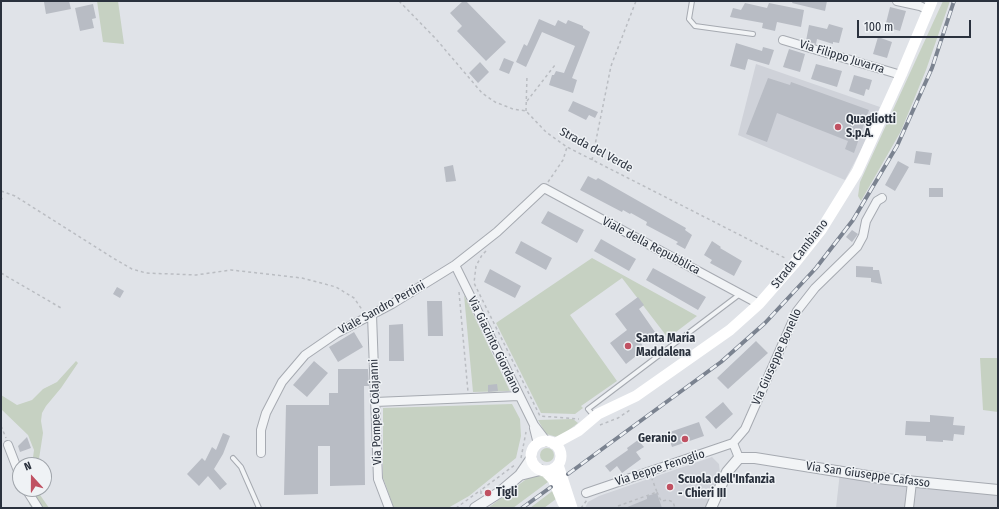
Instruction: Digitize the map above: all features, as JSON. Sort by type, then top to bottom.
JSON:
[{"type":"main road","name":"Strada Cambiano","points":[[550,446],[580,425],[636,396],[730,330],[759,304],[794,264],[821,230],[857,172],[901,75],[930,6]]},
{"type":"main road","points":[[564,508],[553,479],[533,463],[531,459],[532,450],[550,446],[572,508]]},
{"type":"main road","points":[[542,470],[554,468],[558,465]]},
{"type":"street","points":[[897,1],[920,6],[930,6]]},
{"type":"street","name":"Via Filippo Juvarra","points":[[783,40],[901,75]]},
{"type":"street","name":"Viale Sandro Pertini","points":[[261,453],[262,430],[266,413],[275,393],[289,373],[313,348],[337,333],[413,292],[455,265],[497,232],[544,188]]},
{"type":"street","name":"Viale della Repubblica","points":[[544,188],[759,304]]},
{"type":"street","name":"Via Giuseppe Bonello","points":[[733,444],[745,429],[797,311],[820,283],[857,247],[871,211],[877,201],[882,198]]},
{"type":"street","name":"Via Giacinto Giordano","points":[[455,265],[519,396],[530,427],[550,446]]},
{"type":"street","name":"Via Pompeo Colajanni","points":[[370,316],[378,479],[389,508]]},
{"type":"street","points":[[375,402],[519,396]]},
{"type":"street","points":[[712,508],[727,472],[738,458],[733,444]]},
{"type":"street","name":"Via Beppe Fenoglio","points":[[586,493],[733,444]]},
{"type":"street","points":[[8,445],[13,457]]},
{"type":"street","name":"Via San Giuseppe Cafasso","points":[[738,458],[755,458],[912,482],[998,490]]},
{"type":"street","points":[[478,505],[500,492],[520,475],[531,459]]},
{"type":"street","points":[[520,475],[542,470]]},
{"type":"street","points":[[909,508],[912,482]]},
{"type":"street","points":[[31,497],[38,508]]},
{"type":"lane","points":[[692,1],[689,19],[695,26],[753,34]]},
{"type":"lane","points":[[594,417],[588,409],[740,294]]},
{"type":"lane","points":[[233,458],[242,467],[259,508]]},
{"type":"path","points":[[399,1],[436,39],[482,92],[495,102],[526,111],[528,75]]},
{"type":"path","points":[[592,160],[611,66],[636,1]]},
{"type":"path","points":[[527,101],[555,65]]},
{"type":"path","name":"Strada del Verde","points":[[526,111],[546,132],[567,147],[784,256],[794,264]]},
{"type":"path","points":[[544,188],[564,160],[567,147]]},
{"type":"path","points":[[1,201],[1,192],[15,196],[132,269],[146,273],[196,274],[231,270],[302,278],[336,287],[354,298],[370,316]]},
{"type":"path","points":[[488,250],[482,255],[476,266],[474,284],[540,416],[573,417],[580,425]]},
{"type":"path","points":[[1,273],[61,308]]},
{"type":"path","points":[[469,398],[459,292],[474,284]]},
{"type":"path","points":[[1,426],[8,445]]},
{"type":"path","points":[[456,508],[520,460],[530,427]]},
{"type":"path","points":[[651,476],[661,501],[668,500],[673,502],[675,508]]},
{"type":"path","points":[[478,505],[481,490]]},
{"type":"path","points":[[618,506],[657,492]]},
{"type":"shaded area","points":[[756,64],[880,107],[860,152],[845,180],[738,135]]},
{"type":"shaded area","name":"Scuola dell'Infanzia - Chieri III","points":[[712,457],[719,464],[720,473],[705,508],[585,508],[588,502],[599,496]]},
{"type":"shaded area","points":[[840,472],[998,494],[998,508],[836,508]]},
{"type":"green space","points":[[97,1],[118,1],[124,44],[103,42]]},
{"type":"green space","points":[[943,1],[950,1],[926,70],[901,131],[861,201],[858,196],[860,182]]},
{"type":"green space","points":[[592,258],[697,316],[668,338],[622,278],[570,315],[617,381],[581,406],[583,408],[575,414],[541,413],[496,323]]},
{"type":"green space","points":[[464,295],[510,391],[473,392]]},
{"type":"green space","points":[[980,358],[998,358],[998,412],[983,410]]},
{"type":"green space","points":[[76,361],[78,363],[42,413],[41,421],[43,433],[39,457],[33,457],[34,450],[28,435],[1,409],[1,395],[17,405],[32,400],[43,389],[57,382]]},
{"type":"green space","points":[[512,404],[520,419],[521,436],[516,458],[469,496],[448,508],[394,508],[383,478],[383,408]]},
{"type":"green space","points":[[573,419],[578,423],[561,436],[557,437],[546,434],[538,420]]},
{"type":"green space","points":[[544,448],[550,448],[554,452],[554,458],[550,462],[544,462],[540,458],[540,452]]},
{"type":"green space","points":[[538,475],[545,477],[548,482],[513,508],[488,508],[529,477]]},
{"type":"green space","points":[[555,489],[556,499],[544,508],[530,508]]},
{"type":"green space","points":[[30,497],[41,497],[49,508],[32,508],[29,504],[31,501]]},
{"type":"building","points":[[69,1],[71,9],[46,14],[44,2]]},
{"type":"building","points":[[463,1],[466,1],[506,42],[486,61],[457,31],[462,26],[450,13]]},
{"type":"building","points":[[793,1],[827,1],[825,11],[792,3]]},
{"type":"building","points":[[745,3],[767,8],[769,3],[804,10],[801,27],[777,22],[775,31],[762,28],[763,23],[730,17],[733,8],[741,10]]},
{"type":"building","points":[[93,4],[96,18],[92,19],[94,28],[80,31],[75,8]]},
{"type":"building","points":[[890,7],[906,11],[900,31],[885,27]]},
{"type":"building","points":[[539,19],[555,26],[558,20],[566,24],[568,20],[583,26],[583,28],[590,32],[572,78],[577,80],[573,93],[549,85],[552,75],[554,75],[556,71],[564,73],[575,46],[542,32],[526,67],[516,62],[524,44],[527,46]]},
{"type":"building","points":[[829,24],[843,28],[839,43],[833,42],[833,44],[817,39],[816,44],[806,41],[809,25],[827,29]]},
{"type":"building","points":[[878,37],[892,42],[887,58],[873,54]]},
{"type":"building","points":[[736,43],[762,51],[763,47],[774,50],[769,65],[748,59],[745,70],[730,66]]},
{"type":"building","points":[[789,49],[805,54],[800,72],[783,67]]},
{"type":"building","points":[[504,58],[514,62],[509,74],[499,70]]},
{"type":"building","points":[[480,62],[489,72],[478,83],[469,73]]},
{"type":"building","points":[[816,64],[842,71],[837,87],[811,79]]},
{"type":"building","points":[[854,75],[872,80],[869,90],[866,89],[864,96],[849,91]]},
{"type":"building","name":"Quagliotti S.p.A.","points":[[768,78],[790,85],[791,82],[869,110],[854,153],[845,149],[848,141],[777,113],[767,142],[746,134]]},
{"type":"building","points":[[573,101],[598,112],[595,118],[589,115],[586,120],[568,111]]},
{"type":"building","points":[[916,151],[932,153],[930,165],[914,163]]},
{"type":"building","points":[[898,161],[909,167],[895,191],[885,185]]},
{"type":"building","points":[[453,165],[456,181],[446,182],[444,167]]},
{"type":"building","points":[[588,176],[596,180],[598,178],[686,228],[685,230],[692,235],[685,249],[676,244],[678,242],[646,225],[647,222],[631,213],[630,214],[623,210],[622,212],[580,190]]},
{"type":"building","points":[[929,188],[943,188],[943,197],[929,197]]},
{"type":"building","points":[[548,211],[584,230],[577,243],[541,223]]},
{"type":"building","points":[[852,230],[858,234],[852,242],[846,237]]},
{"type":"building","points":[[601,239],[636,259],[629,271],[594,251]]},
{"type":"building","points":[[521,241],[552,258],[546,270],[515,253]]},
{"type":"building","points":[[712,241],[721,247],[720,248],[742,261],[734,276],[710,263],[712,260],[704,255]]},
{"type":"building","points":[[856,266],[873,267],[873,270],[879,270],[882,284],[871,282],[871,278],[856,277]]},
{"type":"building","points":[[653,268],[706,297],[698,310],[646,280]]},
{"type":"building","points":[[490,269],[521,286],[515,298],[484,282]]},
{"type":"building","points":[[117,287],[124,291],[120,298],[113,294]]},
{"type":"building","points":[[638,297],[644,305],[639,309],[655,332],[640,342],[645,349],[626,364],[610,343],[627,330],[615,314]]},
{"type":"building","points":[[427,301],[442,301],[443,336],[428,336]]},
{"type":"building","points":[[403,324],[404,361],[389,361],[389,325]]},
{"type":"building","points":[[354,332],[363,347],[338,362],[329,347]]},
{"type":"building","points":[[756,341],[768,353],[728,389],[717,378]]},
{"type":"building","points":[[314,361],[328,373],[307,397],[293,385]]},
{"type":"building","points":[[338,369],[368,369],[369,386],[364,386],[365,485],[330,486],[330,446],[318,446],[318,494],[284,495],[286,405],[329,405],[329,393],[338,393]]},
{"type":"building","points":[[497,384],[498,391],[488,392],[488,385]]},
{"type":"building","points":[[723,402],[733,414],[716,429],[705,417]]},
{"type":"building","points":[[930,415],[954,417],[953,425],[965,426],[964,435],[954,434],[953,441],[943,440],[943,442],[926,441],[926,436],[905,435],[906,421],[930,422]]},
{"type":"building","points":[[699,422],[704,436],[672,447],[667,433]]},
{"type":"building","points":[[223,433],[230,436],[223,454],[214,469],[227,484],[220,490],[208,476],[199,486],[187,474],[202,458],[205,461],[212,447],[216,450]]},
{"type":"building","points":[[27,437],[31,448],[20,452],[18,446]]},
{"type":"building","points":[[638,440],[644,447],[636,452],[641,459],[622,473],[617,466],[610,472],[605,466],[628,450],[627,448]]},
{"type":"building","points":[[657,493],[662,508],[625,508],[647,499],[647,496]]},
{"type":"railway","points":[[568,474],[721,362],[765,323],[816,268],[853,220],[897,146],[932,68],[954,1]]},
{"type":"railway","points":[[522,508],[551,487]]},
{"type":"place","name":"Quagliotti S.p.A.","points":[[838,127]]},
{"type":"place","name":"Santa Maria Maddalena","points":[[628,346]]},
{"type":"place","name":"Geranio","points":[[685,439]]},
{"type":"place","name":"Scuola dell'Infanzia - Chieri III","points":[[670,487]]},
{"type":"place","name":"Tigli","points":[[488,493]]}]
